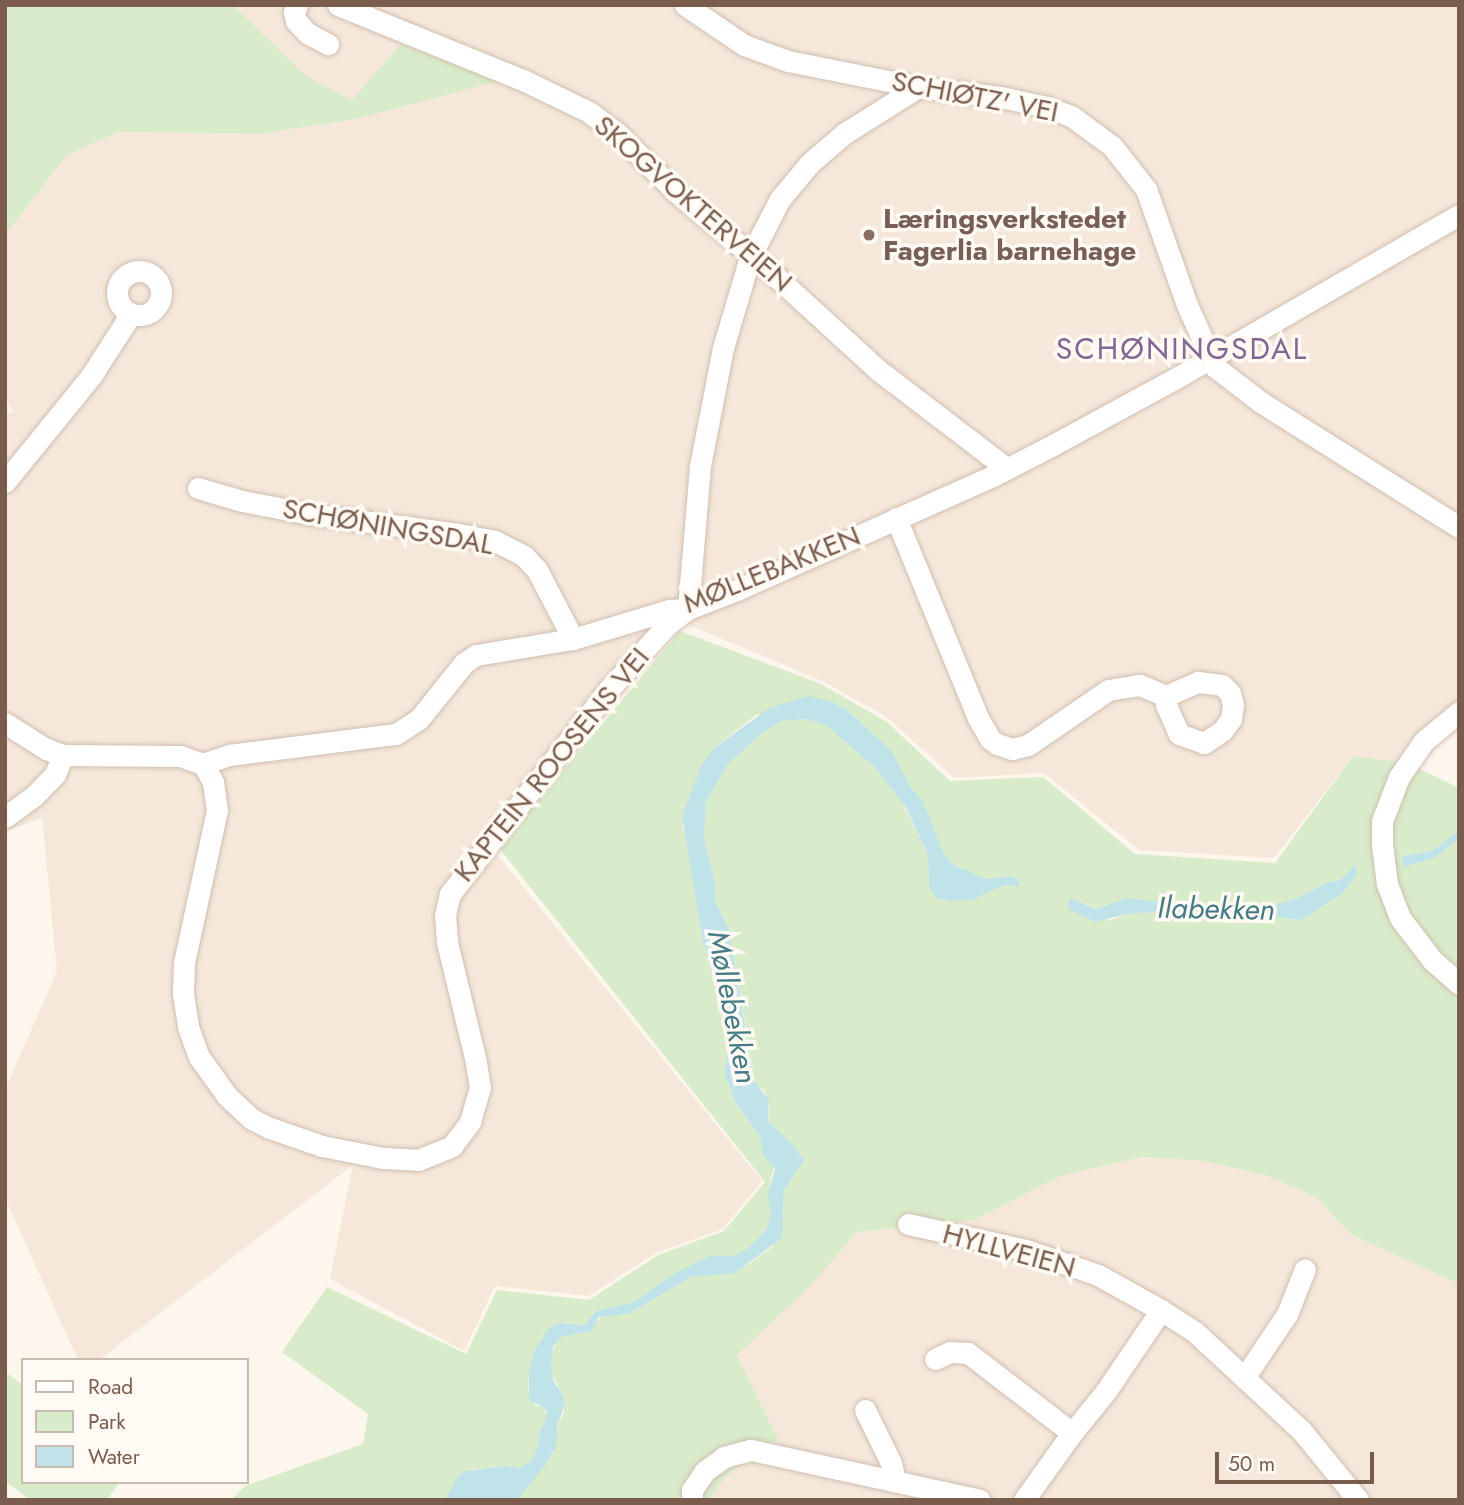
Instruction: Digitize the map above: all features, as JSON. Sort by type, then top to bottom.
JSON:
[{"type":"street","points":[[297,5],[293,12],[296,21],[307,33],[328,44]]},
{"type":"street","name":"SKOGVOKTERVEIEN","points":[[338,5],[442,47],[589,112],[617,133],[676,192],[771,272],[878,370],[1006,468]]},
{"type":"street","name":"SCHIØTZ' VEI","points":[[685,5],[727,35],[766,55],[807,66],[918,87],[1000,97],[1048,107],[1071,116],[1112,146],[1136,174],[1153,204],[1209,358],[1228,380],[1459,527]]},
{"type":"street","points":[[688,609],[700,466],[709,412],[723,348],[750,257],[780,199],[810,163],[845,133],[918,87]]},
{"type":"street","name":"MØLLEBAKKEN","points":[[203,764],[229,755],[396,734],[419,719],[464,663],[476,655],[573,639],[669,610],[688,609],[1006,468],[1453,226]]},
{"type":"street","points":[[5,482],[97,368],[131,314]]},
{"type":"street","name":"SCHØNINGSDAL","points":[[198,488],[275,508],[495,541],[524,556],[537,570],[573,639]]},
{"type":"street","name":"MØLLEBAKKEN","points":[[896,518],[978,718],[990,738],[997,744],[1012,749],[1028,745],[1108,690],[1140,685],[1166,696]]},
{"type":"street","name":"KAPTEIN ROOSENS VEI","points":[[203,764],[213,782],[218,810],[184,963],[183,994],[188,1027],[200,1057],[233,1103],[270,1128],[322,1146],[383,1158],[426,1157],[452,1146],[470,1122],[480,1088],[477,1062],[447,942],[445,915],[450,894],[609,689],[668,624],[688,609]]},
{"type":"street","points":[[1459,712],[1424,741],[1399,777],[1382,821],[1381,844],[1387,884],[1400,918],[1433,961],[1459,984]]},
{"type":"street","points":[[5,723],[63,755],[180,756],[203,764]]},
{"type":"street","points":[[5,817],[35,795],[55,774],[63,755]]},
{"type":"street","name":"HYLLVEIEN","points":[[908,1224],[1026,1250],[1098,1275],[1161,1310],[1195,1332],[1301,1430],[1358,1500]]},
{"type":"street","points":[[1244,1378],[1287,1314],[1305,1269]]},
{"type":"street","points":[[1024,1500],[1106,1391],[1161,1310]]},
{"type":"street","points":[[935,1359],[950,1352],[968,1353],[1072,1433]]},
{"type":"street","points":[[865,1410],[891,1463],[895,1481]]},
{"type":"street","points":[[692,1500],[692,1490],[705,1471],[724,1457],[751,1450],[980,1500]]},
{"type":"shaded area","points":[[233,5],[1459,5],[1459,712],[1408,763],[1353,756],[1274,858],[1139,850],[1044,773],[954,778],[888,718],[822,681],[677,620],[486,841],[762,1181],[723,1229],[656,1253],[589,1296],[495,1286],[464,1351],[330,1279],[353,1165],[102,1358],[77,1358],[5,1198],[5,1090],[57,971],[42,818],[5,831],[5,412],[14,413],[5,397],[5,235],[67,155],[119,132],[260,134],[356,119],[364,87],[352,100],[306,76]]},
{"type":"shaded area","points":[[1142,1157],[1204,1161],[1268,1176],[1316,1197],[1350,1234],[1459,1284],[1459,1500],[709,1500],[726,1476],[778,1439],[737,1355],[857,1232],[974,1220],[1061,1176]]},
{"type":"green space","points":[[5,5],[233,5],[306,76],[352,100],[401,44],[498,81],[356,119],[260,134],[119,132],[67,155],[5,235]]},
{"type":"green space","points":[[680,631],[821,684],[887,722],[950,781],[1043,777],[1135,854],[1275,863],[1353,756],[1408,763],[1459,788],[1459,830],[1432,851],[1402,856],[1436,857],[1459,839],[1459,1284],[1350,1234],[1316,1197],[1268,1176],[1204,1161],[1142,1157],[1061,1176],[974,1220],[857,1232],[811,1285],[737,1355],[778,1439],[726,1476],[709,1500],[518,1500],[555,1451],[557,1426],[564,1412],[564,1397],[551,1373],[551,1356],[557,1341],[561,1337],[588,1332],[602,1316],[629,1314],[691,1277],[746,1266],[772,1247],[783,1219],[784,1190],[802,1155],[768,1121],[770,1106],[764,1091],[755,1083],[729,929],[716,903],[715,883],[704,837],[706,802],[728,764],[762,733],[782,721],[805,719],[827,726],[877,769],[900,798],[927,853],[929,878],[975,899],[1004,885],[1018,887],[1020,880],[1009,876],[987,879],[955,866],[944,854],[923,801],[910,788],[891,750],[847,710],[830,701],[756,715],[713,749],[682,826],[688,838],[703,942],[730,1018],[731,1034],[724,1072],[736,1103],[760,1136],[764,1157],[774,1166],[770,1185],[771,1215],[766,1230],[748,1248],[735,1256],[709,1257],[666,1279],[635,1302],[596,1311],[584,1325],[564,1323],[542,1336],[529,1372],[528,1389],[535,1405],[544,1407],[547,1418],[540,1429],[538,1446],[531,1461],[520,1468],[506,1466],[469,1470],[491,1500],[231,1500],[245,1486],[363,1444],[368,1414],[282,1352],[327,1287],[466,1354],[497,1290],[589,1300],[658,1255],[724,1231],[765,1182],[499,848]],"holes":[[[1356,866],[1357,874],[1343,893],[1301,920],[1246,914],[1227,921],[1167,911],[1127,914],[1108,921],[1080,901],[1096,909],[1128,898],[1218,909],[1243,903],[1271,906],[1298,898],[1325,883],[1340,880]]]},
{"type":"green space","points":[[8,1374],[21,1384],[21,1484],[119,1484],[107,1500],[30,1500],[5,1481],[5,1379]]},
{"type":"water","name":"Møllebekken","points":[[809,696],[830,701],[847,710],[891,750],[911,788],[923,801],[944,854],[955,866],[987,879],[1009,876],[1020,880],[1018,887],[1004,885],[975,899],[950,901],[936,898],[930,888],[927,853],[906,808],[877,769],[827,726],[805,719],[782,721],[762,733],[728,764],[706,802],[704,837],[715,883],[716,903],[729,929],[754,1081],[769,1100],[768,1121],[795,1147],[804,1160],[784,1190],[782,1238],[735,1273],[691,1277],[629,1314],[599,1317],[592,1331],[561,1337],[553,1347],[551,1364],[553,1380],[564,1397],[564,1407],[557,1426],[556,1448],[545,1465],[518,1500],[445,1500],[458,1476],[466,1471],[506,1466],[520,1468],[531,1461],[547,1412],[529,1400],[529,1372],[534,1352],[547,1330],[559,1323],[584,1325],[596,1311],[635,1302],[666,1279],[709,1256],[735,1256],[748,1248],[766,1230],[771,1215],[768,1194],[775,1169],[763,1155],[760,1136],[736,1103],[724,1072],[731,1034],[730,1018],[703,942],[682,816],[702,764],[713,749],[769,708]]},
{"type":"water","points":[[1459,830],[1459,839],[1436,857],[1404,867],[1402,856],[1432,851]]},
{"type":"water","name":"Ilabekken","points":[[1356,865],[1357,874],[1343,893],[1301,920],[1246,914],[1219,921],[1167,911],[1127,914],[1096,922],[1068,909],[1070,898],[1096,909],[1128,898],[1218,909],[1243,903],[1271,906],[1298,898],[1325,883],[1340,880]]},
{"type":"place","name":"Læringsverkstedet Fagerlia barnehage","points":[[869,235]]},
{"type":"district","name":"SCHØNINGSDAL","points":[[1182,349]]}]
